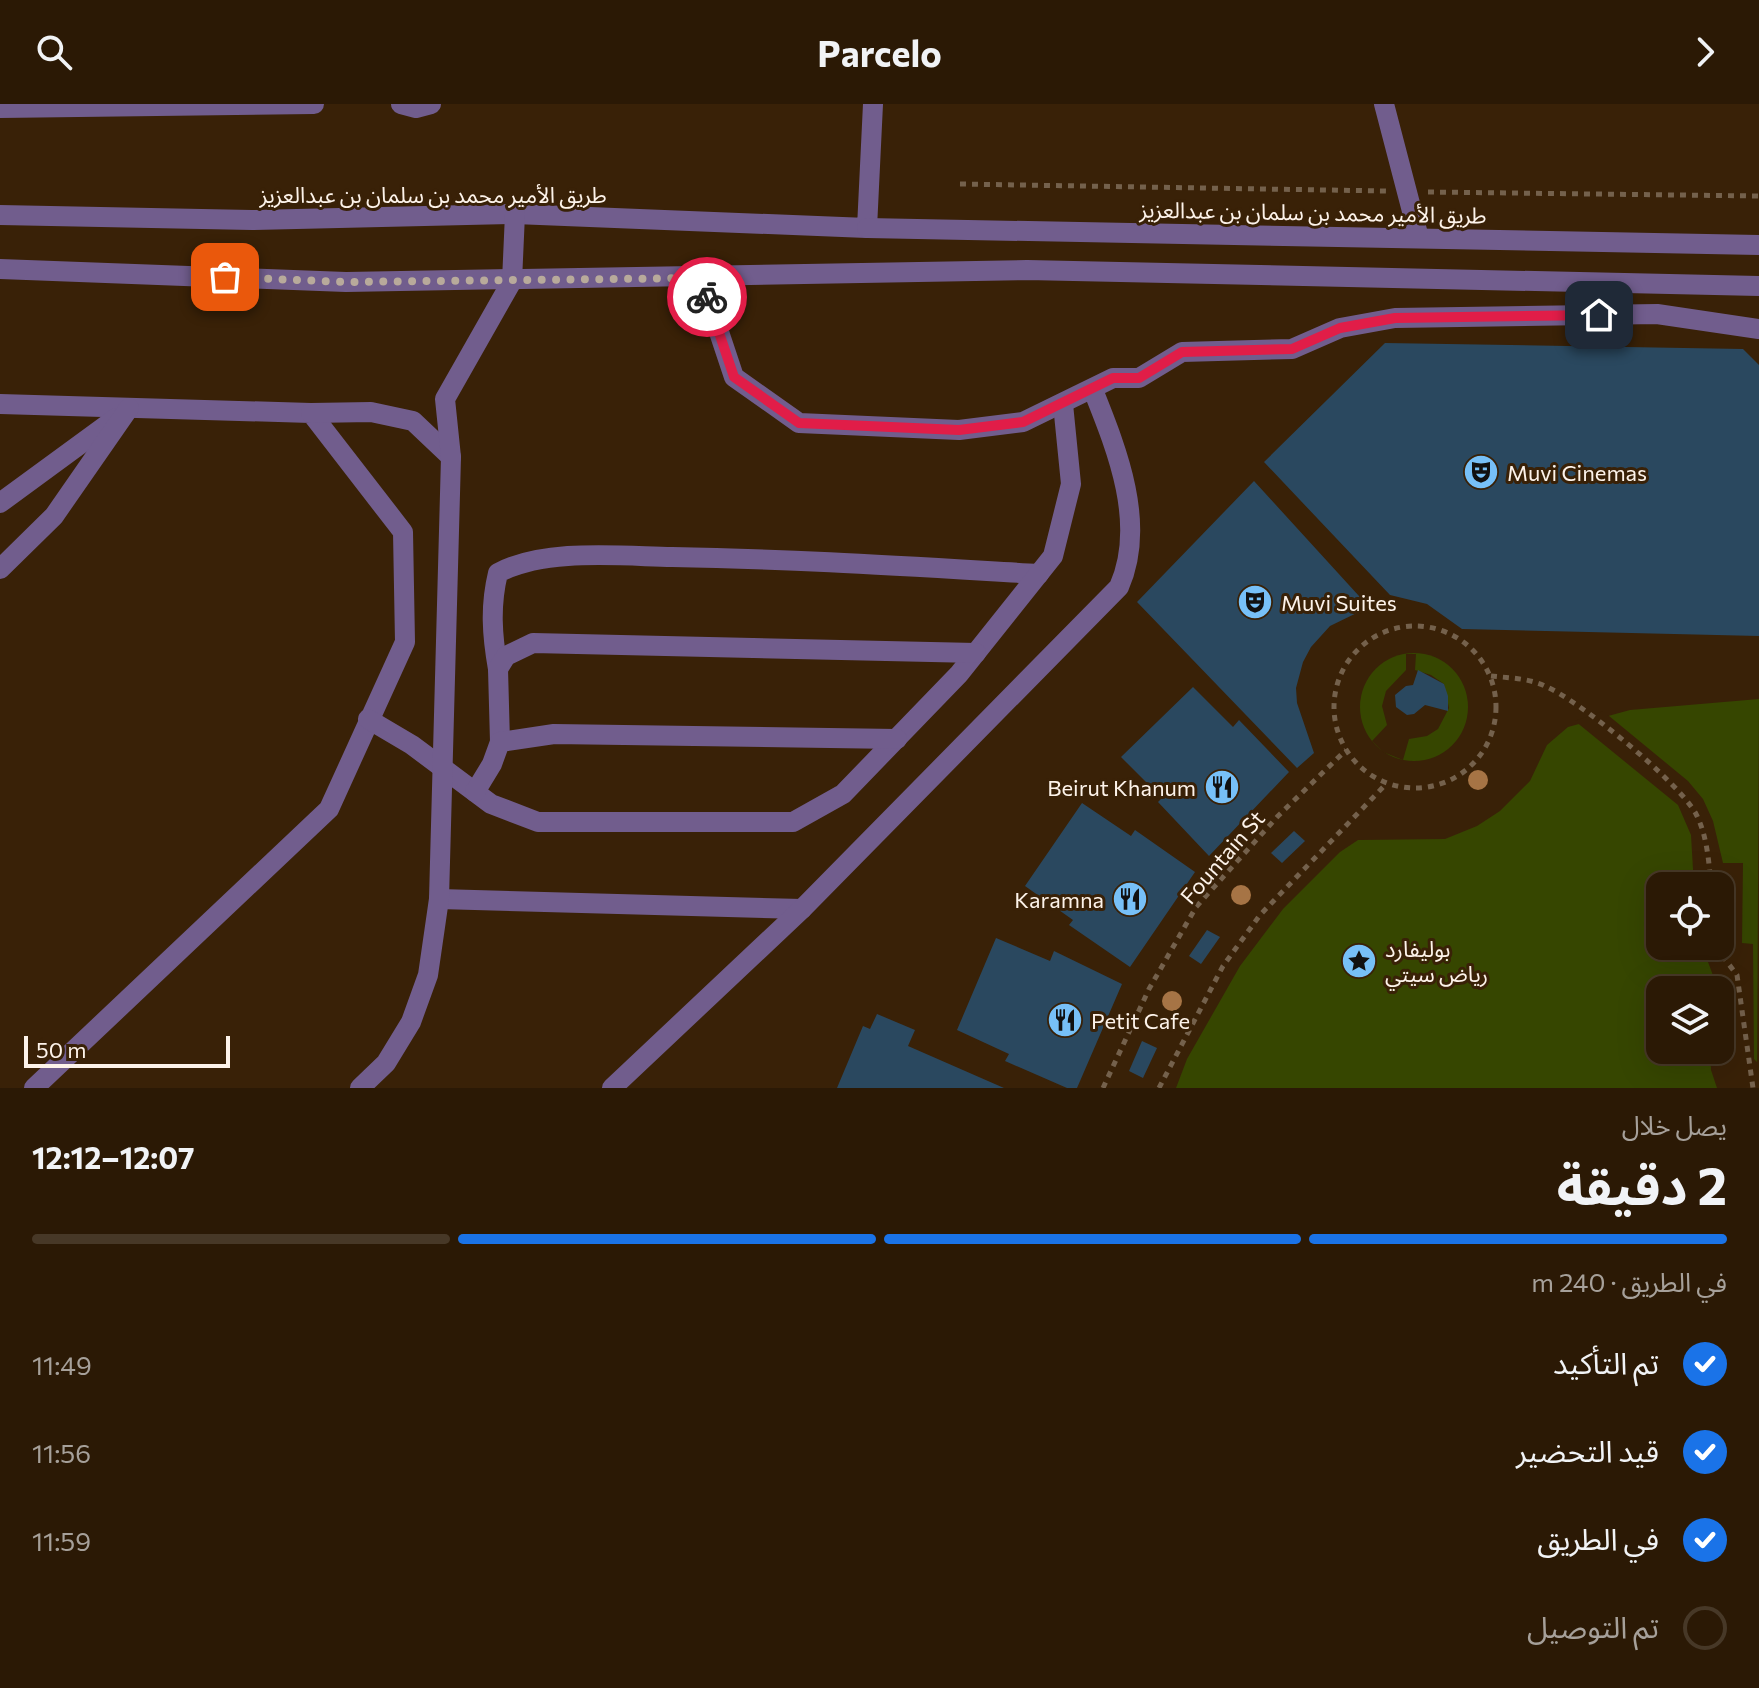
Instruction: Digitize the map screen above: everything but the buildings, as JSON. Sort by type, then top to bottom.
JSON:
[{"type":"street","points":[[0,108],[314,104]]},
{"type":"street","points":[[401,104],[416,108],[431,104]]},
{"type":"street","points":[[867,228],[873,104]]},
{"type":"street","points":[[1384,104],[1419,238]]},
{"type":"street","points":[[360,1088],[386,1063],[411,1022],[428,975],[439,899],[451,457],[445,399],[512,281],[515,214]]},
{"type":"street","name":"طريق الأمير محمد بن سلمان بن عبدالعزيز","points":[[0,215],[252,220],[515,214],[867,228],[1759,245]]},
{"type":"street","points":[[0,269],[346,282],[1027,270],[1759,286]]},
{"type":"street","points":[[701,278],[734,377],[799,423],[959,430],[1023,422],[1113,378],[1139,378],[1182,352],[1292,349],[1340,328],[1395,318],[1657,314],[1759,329]]},
{"type":"street","points":[[612,1088],[802,909],[1119,587],[1130,563],[1128,505],[1120,457],[1093,390]]},
{"type":"street","points":[[0,404],[371,412],[413,421],[451,457]]},
{"type":"street","points":[[368,719],[442,767],[491,804],[538,822],[793,822],[843,794],[897,739],[976,653],[1053,556],[1071,484],[1063,404]]},
{"type":"street","points":[[0,503],[129,408]]},
{"type":"street","points":[[0,569],[54,516],[129,408]]},
{"type":"street","points":[[34,1088],[329,809],[405,642],[403,532],[311,413]]},
{"type":"street","points":[[475,792],[500,742],[492,596],[498,573],[518,562],[599,556],[736,558],[1039,574]]},
{"type":"street","points":[[498,669],[506,656],[533,643],[976,653]]},
{"type":"street","points":[[500,742],[554,734],[897,739]]},
{"type":"street","points":[[439,899],[802,909]]},
{"type":"path","points":[[960,184],[1759,196]]},
{"type":"path","points":[[1404,627],[1430,627],[1456,637],[1477,654],[1491,676],[1497,702],[1494,729],[1483,753],[1464,773],[1440,785],[1414,788],[1387,783],[1364,770],[1346,750],[1336,725],[1341,673],[1357,651],[1378,635],[1404,627]]},
{"type":"path","points":[[1491,676],[1520,679],[1549,687],[1678,789],[1696,814],[1710,872]]},
{"type":"path","name":"Fountain St","points":[[1103,1088],[1149,989],[1196,907],[1278,816],[1346,750]]},
{"type":"path","points":[[1159,1088],[1180,1042],[1223,966],[1260,915],[1387,783]]},
{"type":"path","points":[[1726,960],[1737,975],[1753,1088]]},
{"type":"shaded area","points":[[1414,653],[1435,657],[1452,669],[1464,686],[1468,707],[1464,728],[1452,745],[1435,757],[1414,761],[1393,757],[1376,745],[1364,728],[1360,707],[1364,686],[1376,669],[1393,657]]},
{"type":"shaded area","points":[[1759,699],[1757,1088],[1176,1088],[1187,1059],[1240,966],[1283,909],[1340,852],[1358,840],[1445,839],[1477,826],[1500,811],[1530,781],[1547,745],[1568,727],[1630,710]]},
{"type":"pier","points":[[1406,654],[1416,654],[1415,670],[1431,675],[1444,684],[1449,708],[1438,729],[1427,736],[1409,739],[1403,760],[1383,752],[1372,741],[1387,725],[1382,706],[1386,691],[1406,670]]},
{"type":"pier","points":[[1603,711],[1688,781],[1703,799],[1713,821],[1723,863],[1743,863],[1742,943],[1753,944],[1754,1059],[1759,1064],[1759,1088],[1717,1088],[1711,1070],[1711,1064],[1734,1064],[1734,976],[1713,976],[1707,960],[1734,960],[1734,872],[1693,872],[1691,835],[1678,805],[1575,721]]},
{"type":"way so far","points":[[225,277],[346,282],[701,278],[707,297]]},
{"type":"place","name":"Muvi Cinemas","points":[[1481,472]]},
{"type":"place","name":"Muvi Suites","points":[[1255,602]]},
{"type":"place","name":"Beirut Khanum","points":[[1222,787]]},
{"type":"place","name":"Karamna","points":[[1130,899]]},
{"type":"place","name":"بوليفارد رياض سيتي","points":[[1359,961]]},
{"type":"place","name":"Petit Cafe","points":[[1065,1020]]},
{"type":"route","points":[[707,297],[734,377],[799,423],[959,430],[1023,422],[1113,378],[1139,378],[1182,352],[1292,349],[1340,328],[1395,318],[1599,315]]}]
